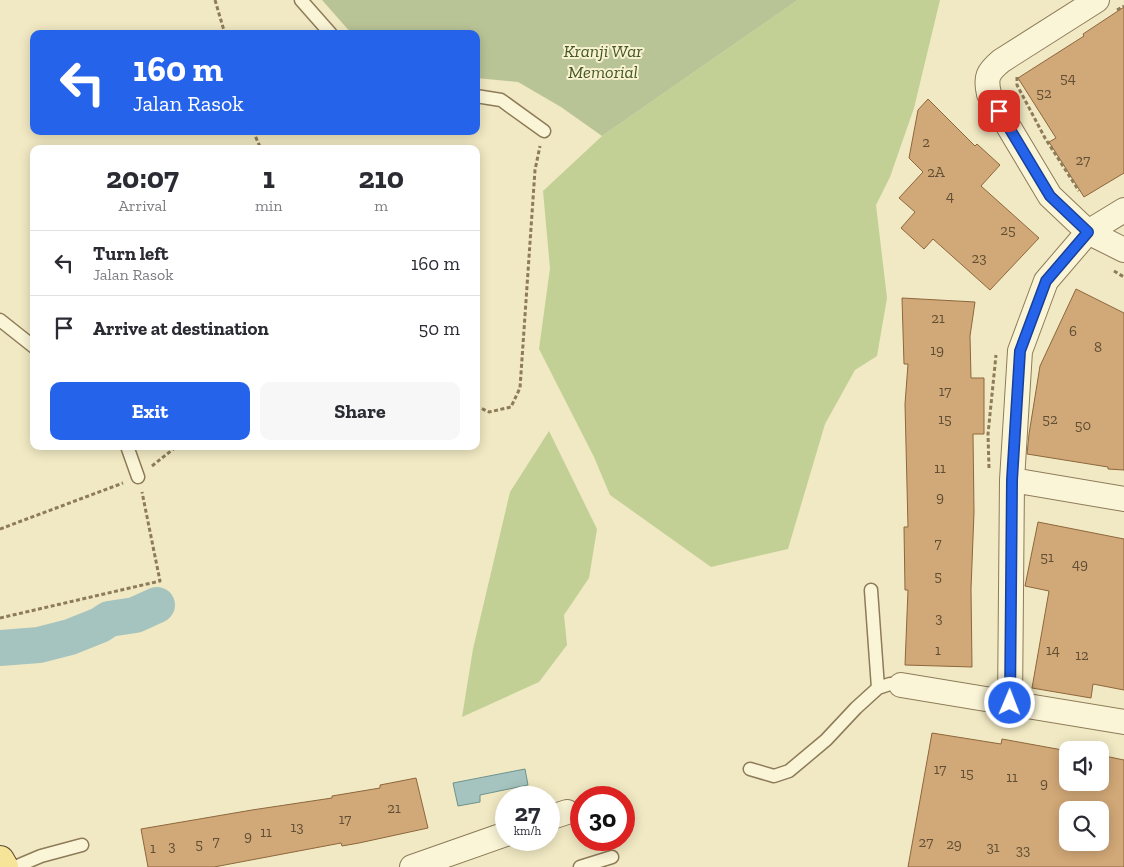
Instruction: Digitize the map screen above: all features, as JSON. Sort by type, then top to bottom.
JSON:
[{"type":"main road","points":[[0,860],[4,867]]},
{"type":"street","points":[[1106,5],[1001,61],[991,69],[986,82],[989,94],[1050,196],[1088,232],[1124,250]]},
{"type":"street","points":[[1010,703],[1012,480],[1020,351],[1046,281],[1088,232],[1124,210]]},
{"type":"street","points":[[1012,480],[1124,499]]},
{"type":"street","points":[[901,685],[1124,722]]},
{"type":"street","points":[[412,867],[495,838]]},
{"type":"lane","points":[[301,0],[327,30]]},
{"type":"lane","points":[[480,97],[501,100],[544,131]]},
{"type":"lane","points":[[0,320],[30,343]]},
{"type":"lane","points":[[128,450],[138,477]]},
{"type":"lane","points":[[871,590],[878,688]]},
{"type":"lane","points":[[750,769],[774,776],[789,771],[826,740],[878,688],[890,684],[901,685]]},
{"type":"lane","points":[[15,867],[41,856],[82,845]]},
{"type":"lane","points":[[580,867],[612,857]]},
{"type":"path","points":[[215,0],[225,30]]},
{"type":"path","points":[[1106,5],[1124,6]]},
{"type":"path","points":[[1018,75],[1017,85],[1045,138],[1079,192]]},
{"type":"path","points":[[480,408],[489,412],[511,407],[520,388],[535,170],[544,131]]},
{"type":"path","points":[[0,529],[138,477],[172,450]]},
{"type":"path","points":[[0,618],[160,581],[138,477]]},
{"type":"green space","name":"Kranji War Memorial","points":[[322,0],[798,0],[602,136],[561,107],[518,82],[480,78],[480,30],[348,30]]},
{"type":"green space","points":[[798,0],[940,0],[914,108],[890,177],[876,205],[887,298],[877,356],[855,370],[825,424],[788,549],[711,567],[610,495],[594,457],[539,349],[550,268],[543,191],[602,136]]},
{"type":"green space","points":[[549,431],[597,529],[589,578],[564,615],[567,645],[539,682],[462,717],[473,649],[510,492]]},
{"type":"water","points":[[525,769],[528,785],[495,786],[495,792],[480,795],[480,802],[458,806],[453,783]]},
{"type":"building","points":[[1124,7],[1124,173],[1084,197],[1049,142],[1056,138],[1018,78],[1084,36],[1083,34]]},
{"type":"building","points":[[928,99],[975,146],[977,144],[1000,165],[981,186],[1039,238],[990,290],[933,239],[924,249],[901,228],[915,212],[899,198],[923,172],[909,158],[918,110]]},
{"type":"building","points":[[1076,289],[1124,313],[1124,470],[1108,469],[1108,467],[1027,454],[1040,366]]},
{"type":"building","points":[[902,298],[975,302],[970,336],[971,378],[984,378],[984,434],[973,434],[972,667],[905,665],[908,590],[905,590],[904,527],[908,527],[905,404],[908,364],[904,364]]},
{"type":"building","points":[[1038,522],[1124,539],[1124,690],[1093,684],[1091,698],[1032,688],[1049,591],[1025,586]]},
{"type":"building","points":[[932,733],[1001,744],[1002,739],[1059,749],[1059,791],[1109,791],[1109,757],[1124,760],[1124,867],[908,867]]},
{"type":"building","points":[[416,778],[428,828],[359,843],[342,846],[341,843],[214,867],[148,867],[141,829],[332,798],[332,796],[380,788],[380,785]]},
{"type":"waterway","points":[[0,648],[39,645],[70,637],[100,625],[109,619],[135,615],[157,605]]},
{"type":"route","points":[[999,111],[1050,196],[1088,232],[1046,281],[1020,351],[1012,480],[1010,703]]}]
